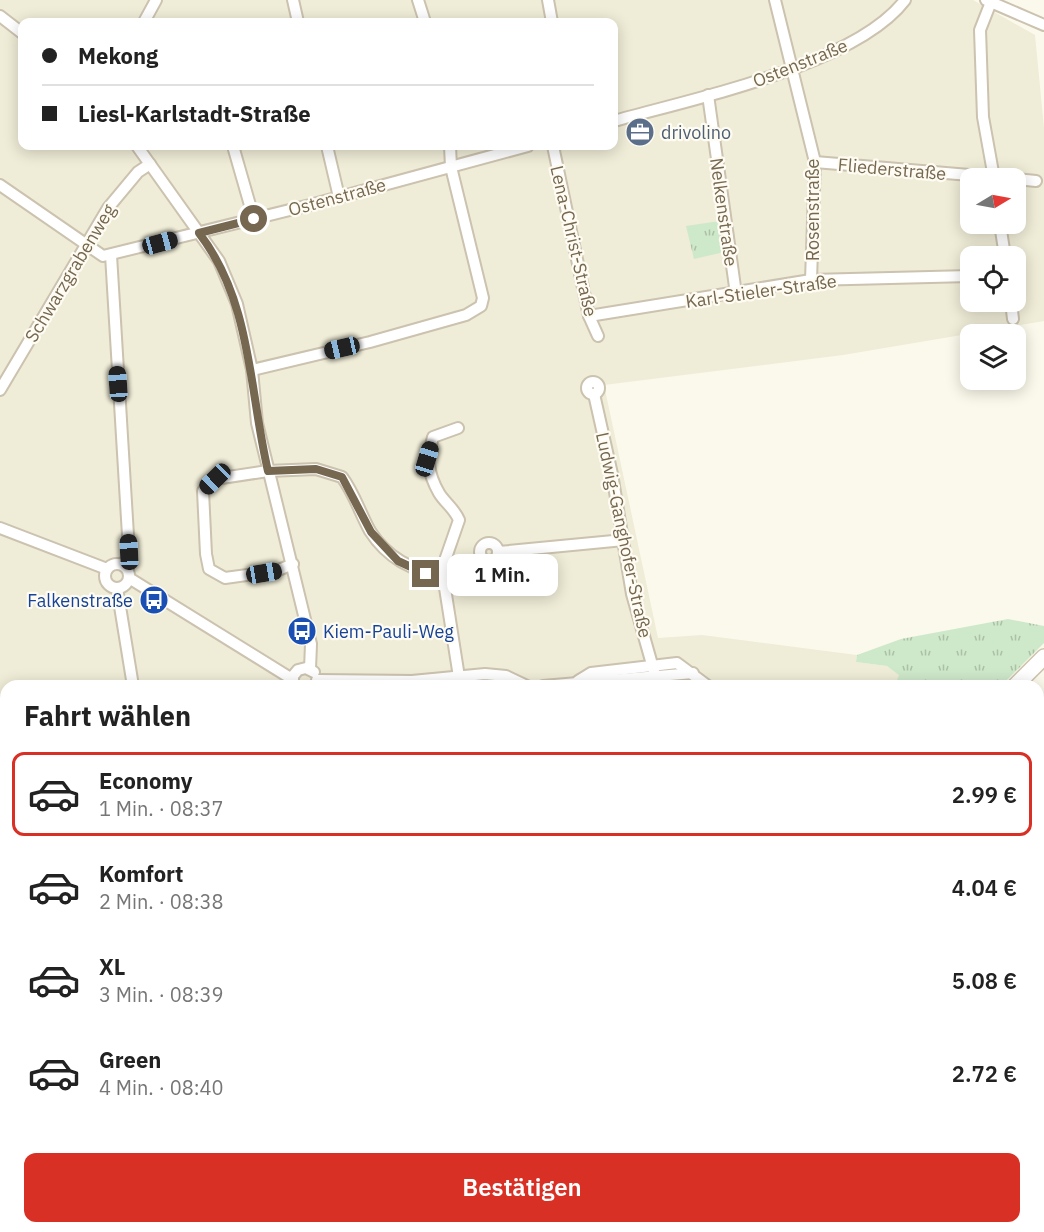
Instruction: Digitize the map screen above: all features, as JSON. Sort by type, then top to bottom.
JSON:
[{"type":"main road","points":[[1021,680],[1044,657]]},
{"type":"street","points":[[146,18],[156,0]]},
{"type":"street","points":[[293,0],[297,18]]},
{"type":"street","points":[[418,0],[424,18]]},
{"type":"street","points":[[548,0],[551,18]]},
{"type":"street","name":"Rosenstraße","points":[[775,0],[815,162],[811,280]]},
{"type":"street","name":"Ostenstraße","points":[[618,120],[708,95],[791,68],[856,40],[893,16],[905,0]]},
{"type":"street","points":[[992,168],[983,117],[980,30],[989,1],[1044,25]]},
{"type":"street","points":[[2,22],[18,31]]},
{"type":"street","name":"Nelkenstraße","points":[[708,95],[736,294]]},
{"type":"street","points":[[140,150],[219,261],[237,304],[252,370],[257,423],[311,644],[310,669],[316,680]]},
{"type":"street","points":[[233,150],[254,219]]},
{"type":"street","points":[[328,150],[339,197]]},
{"type":"street","points":[[252,370],[370,342],[466,315],[481,306],[483,298],[451,167],[450,150]]},
{"type":"street","name":"Ostenstraße","points":[[111,255],[513,150]]},
{"type":"street","name":"Lena-Christ-Straße","points":[[554,150],[589,316],[598,336]]},
{"type":"street","name":"Fliederstraße","points":[[815,162],[960,175]]},
{"type":"street","name":"Schwarzgrabenweg","points":[[0,390],[108,208],[138,172],[150,164]]},
{"type":"street","points":[[1026,180],[1035,181]]},
{"type":"street","points":[[0,186],[84,245],[103,256],[111,255],[129,552],[124,566],[129,578],[290,680]]},
{"type":"street","name":"Karl-Stieler-Straße","points":[[589,316],[736,294],[811,280],[960,276]]},
{"type":"street","points":[[1012,312],[1013,318]]},
{"type":"street","name":"Ludwig-Ganghofer-Straße","points":[[594,394],[624,540],[632,594],[654,670]]},
{"type":"street","points":[[458,428],[433,437],[427,459],[440,493],[454,508],[459,520],[443,572],[459,677]]},
{"type":"street","points":[[292,564],[276,571],[225,578],[209,569],[205,544],[203,491],[215,479],[268,471],[316,469],[342,477],[371,532],[398,561],[426,574],[443,572]]},
{"type":"street","points":[[0,528],[106,569]]},
{"type":"street","points":[[499,552],[624,540]]},
{"type":"street","points":[[106,569],[113,564],[124,566]]},
{"type":"street","points":[[106,569],[106,582],[117,588],[123,587],[129,578]]},
{"type":"street","points":[[117,588],[131,680]]},
{"type":"street","points":[[609,680],[677,663],[701,680]]},
{"type":"street","points":[[294,680],[298,670],[310,669]]},
{"type":"street","points":[[432,680],[506,676],[514,680]]},
{"type":"shaded area","points":[[0,0],[973,0],[1035,35],[1044,128],[1044,321],[1026,324],[960,324],[960,335],[843,355],[604,385],[658,638],[702,635],[857,655],[856,662],[887,666],[900,675],[898,680],[0,680]]},
{"type":"green space","points":[[720,221],[724,252],[694,259],[686,226]]},
{"type":"green space","points":[[1008,619],[1044,626],[1044,643],[1007,680],[897,680],[899,675],[887,666],[856,662],[857,655],[901,639]]},
{"type":"place","name":"drivolino","points":[[640,132]]},
{"type":"place","name":"Falkenstraße","points":[[154,600]]},
{"type":"place","name":"Kiem-Pauli-Weg","points":[[302,631]]},
{"type":"route","points":[[254,219],[199,233],[219,261],[237,304],[252,370],[257,423],[268,471],[316,469],[342,477],[371,532],[398,561],[426,574]]}]
